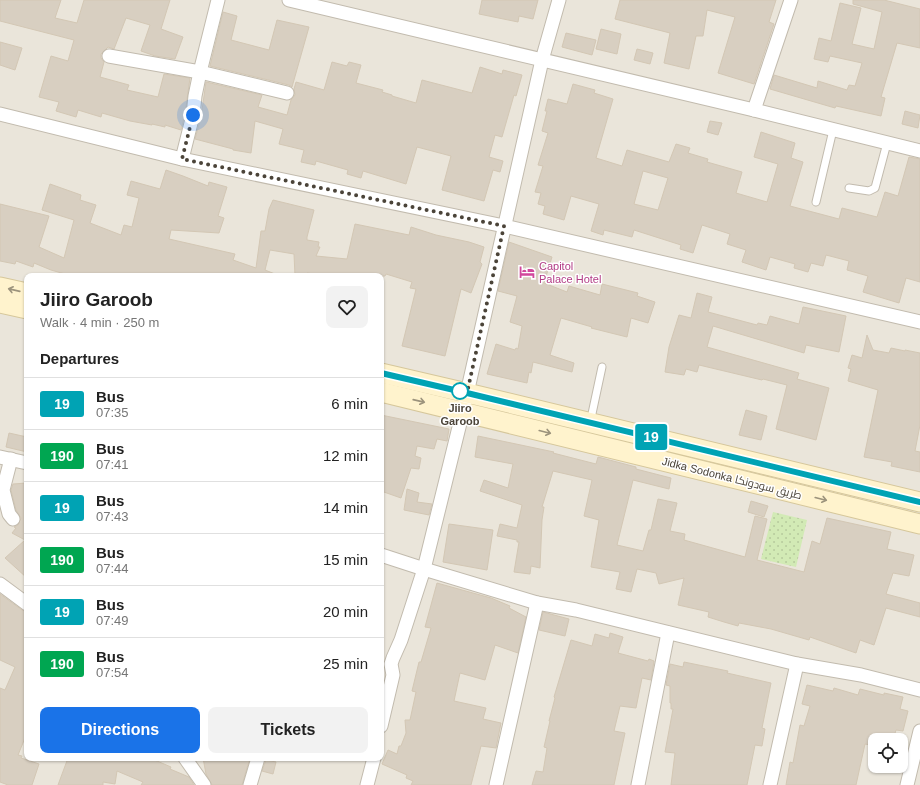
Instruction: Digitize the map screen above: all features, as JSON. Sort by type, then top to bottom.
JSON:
[{"type":"main road","points":[[0,287],[24,292]]},
{"type":"main road","points":[[0,303],[24,308]]},
{"type":"main road","name":"Jidka Sodonka طريق سودونكا","points":[[384,374],[912,500]]},
{"type":"main road","name":"Jidka Sodonka طريق سودونكا","points":[[384,393],[920,524]]},
{"type":"main road","points":[[899,519],[912,500]]},
{"type":"street","points":[[182,159],[193,115],[200,72],[218,0]]},
{"type":"street","points":[[289,0],[754,110],[920,151]]},
{"type":"street","points":[[384,713],[393,675],[391,664],[401,640],[424,569],[463,411],[542,60],[559,0]]},
{"type":"street","points":[[754,110],[791,0]]},
{"type":"street","points":[[109,56],[200,72],[287,93]]},
{"type":"street","points":[[0,114],[182,159],[504,226],[920,322]]},
{"type":"street","points":[[13,519],[9,514],[3,490],[6,458],[24,462]]},
{"type":"street","points":[[384,555],[424,569],[537,603],[576,610],[797,664],[861,676],[920,690]]},
{"type":"street","points":[[0,584],[24,602]]},
{"type":"street","points":[[496,785],[537,603]]},
{"type":"street","points":[[638,785],[668,633]]},
{"type":"street","points":[[770,785],[797,664]]},
{"type":"street","points":[[907,785],[920,730]]},
{"type":"street","points":[[187,761],[204,785]]},
{"type":"street","points":[[250,785],[257,761]]},
{"type":"street","points":[[368,785],[373,761]]},
{"type":"lane","points":[[816,202],[833,130]]},
{"type":"lane","points":[[849,188],[869,191],[875,188],[887,143]]},
{"type":"lane","points":[[590,423],[602,367]]},
{"type":"shaded area","points":[[0,0],[920,0],[920,785],[0,785]]},
{"type":"green space","points":[[773,512],[807,520],[796,567],[761,559]]},
{"type":"building","points":[[0,0],[61,0],[55,18],[77,23],[84,0],[170,0],[161,29],[183,37],[175,59],[155,56],[141,51],[150,25],[126,18],[114,49],[108,47],[101,54],[101,58],[104,62],[100,77],[129,85],[127,90],[158,97],[164,74],[190,78],[185,114],[181,130],[165,125],[165,127],[130,121],[102,113],[101,117],[78,110],[76,117],[56,111],[59,102],[39,97],[51,56],[68,61],[74,40],[0,21]]},
{"type":"building","points":[[482,0],[538,0],[533,19],[519,16],[518,22],[479,14]]},
{"type":"building","points":[[620,0],[776,0],[769,22],[774,24],[754,84],[718,73],[735,17],[707,10],[703,36],[696,36],[689,69],[664,63],[670,33],[615,19]]},
{"type":"building","points":[[853,0],[884,0],[920,9],[920,48],[897,43],[881,97],[885,98],[881,116],[836,106],[835,108],[770,89],[774,75],[817,88],[818,81],[847,90],[849,85],[855,86],[862,63],[830,56],[828,62],[814,59],[819,38],[831,41],[840,3],[861,8],[852,44],[874,49],[882,12],[853,4]]},
{"type":"building","points":[[223,12],[237,16],[231,40],[269,50],[277,20],[309,27],[292,87],[210,66]]},
{"type":"building","points":[[601,29],[621,34],[617,54],[596,49]]},
{"type":"building","points":[[566,33],[596,40],[592,55],[562,47]]},
{"type":"building","points":[[0,42],[22,48],[15,70],[0,65]]},
{"type":"building","points":[[637,49],[653,53],[650,64],[634,60]]},
{"type":"building","points":[[332,62],[347,66],[349,62],[361,65],[356,83],[383,90],[382,92],[392,96],[416,103],[422,80],[472,93],[480,67],[502,74],[503,70],[522,75],[516,96],[514,95],[502,137],[495,135],[489,157],[503,161],[500,172],[493,170],[484,201],[442,190],[451,156],[417,147],[406,184],[363,171],[361,178],[347,174],[348,170],[316,161],[315,165],[301,162],[304,150],[279,144],[283,129],[255,121],[251,153],[233,150],[195,139],[201,117],[206,82],[262,95],[258,107],[287,115],[291,100],[295,95],[294,89],[296,82],[324,90]]},
{"type":"building","points":[[573,84],[595,90],[594,93],[613,99],[596,158],[622,166],[627,150],[669,162],[676,144],[690,148],[688,153],[708,159],[707,162],[742,172],[736,193],[767,202],[778,164],[754,157],[761,132],[795,143],[791,158],[803,162],[790,206],[839,219],[842,208],[877,217],[885,192],[898,196],[909,157],[920,159],[920,282],[906,278],[899,303],[863,292],[868,276],[847,270],[849,261],[826,255],[823,266],[811,263],[808,272],[794,268],[795,264],[770,257],[766,270],[742,262],[746,250],[727,244],[730,234],[702,225],[693,253],[680,249],[681,245],[634,230],[632,237],[604,230],[603,235],[591,231],[599,204],[571,196],[564,220],[543,214],[545,206],[538,204],[541,193],[535,192],[543,166],[538,165],[548,133],[542,131],[547,111],[545,111],[548,99],[567,104]],"holes":[[[643,171],[668,178],[658,210],[634,204]]]},
{"type":"building","points":[[905,111],[920,115],[918,128],[902,124]]},
{"type":"building","points":[[710,121],[722,123],[718,135],[707,132]]},
{"type":"building","points":[[166,170],[208,186],[209,182],[227,187],[218,216],[224,218],[219,233],[171,230],[169,239],[235,254],[233,260],[256,268],[261,231],[265,231],[269,209],[273,200],[314,210],[307,240],[319,242],[318,247],[320,247],[316,256],[347,259],[355,224],[409,235],[411,227],[436,235],[469,242],[484,247],[480,262],[482,264],[471,293],[461,289],[445,356],[402,346],[416,289],[410,288],[412,282],[386,274],[384,276],[384,273],[295,273],[294,254],[270,250],[265,270],[272,273],[62,273],[34,263],[33,267],[16,261],[15,264],[0,261],[0,204],[49,216],[39,247],[64,258],[74,220],[42,210],[50,184],[81,195],[80,200],[96,205],[90,223],[121,235],[124,225],[132,227],[139,198],[127,195],[131,181],[160,189]]},
{"type":"building","points":[[509,242],[552,257],[544,283],[567,292],[569,286],[600,295],[602,284],[638,293],[637,296],[655,302],[648,323],[631,318],[627,337],[591,328],[592,327],[561,318],[550,355],[574,363],[572,372],[533,362],[527,383],[487,374],[496,344],[515,350],[516,348],[518,349],[522,326],[510,322],[517,296],[498,291]]},
{"type":"building","points":[[697,293],[712,297],[708,312],[757,325],[758,323],[767,325],[770,316],[799,324],[803,307],[846,316],[839,352],[806,345],[804,353],[713,326],[707,347],[799,373],[797,379],[829,388],[816,440],[776,429],[787,385],[699,365],[697,372],[686,369],[684,375],[665,372],[669,347],[679,315],[691,318]]},
{"type":"building","points":[[867,335],[873,350],[889,353],[891,348],[920,353],[920,425],[915,451],[920,452],[920,472],[891,466],[892,462],[864,457],[878,390],[848,381],[851,369],[848,368],[852,355],[862,358]]},
{"type":"building","points":[[746,410],[767,416],[761,440],[739,435]]},
{"type":"building","points":[[384,416],[449,429],[447,441],[437,439],[434,449],[417,446],[415,456],[421,458],[419,469],[411,468],[401,498],[384,492]]},
{"type":"building","points":[[9,433],[24,436],[24,451],[6,447]]},
{"type":"building","points":[[478,436],[554,452],[553,453],[596,464],[598,457],[671,478],[669,489],[633,480],[617,545],[643,551],[649,530],[651,530],[658,499],[677,503],[670,531],[685,534],[684,540],[745,557],[755,516],[767,519],[757,560],[804,572],[812,541],[820,544],[827,518],[891,532],[887,549],[914,555],[909,576],[893,573],[886,594],[920,603],[920,617],[886,608],[874,645],[860,640],[856,653],[810,637],[809,640],[771,629],[739,623],[738,626],[708,617],[709,612],[678,605],[684,578],[659,584],[656,573],[637,569],[631,592],[616,589],[620,572],[591,567],[599,520],[584,516],[592,480],[553,471],[542,507],[544,507],[540,568],[531,566],[530,574],[514,572],[519,542],[517,542],[517,540],[497,536],[500,524],[517,528],[522,505],[480,491],[484,480],[508,488],[513,464],[475,457]]},
{"type":"building","points":[[24,483],[24,539],[12,533],[16,528],[14,527],[18,525],[21,518],[16,510],[11,490],[13,484]]},
{"type":"building","points":[[407,489],[419,493],[417,502],[432,504],[429,515],[404,510]]},
{"type":"building","points":[[751,501],[768,506],[764,517],[748,512]]},
{"type":"building","points":[[449,524],[493,530],[487,570],[443,562]]},
{"type":"building","points":[[24,541],[24,575],[5,558]]},
{"type":"building","points":[[437,583],[491,598],[510,606],[509,608],[526,617],[518,653],[495,645],[485,680],[460,673],[454,701],[486,708],[483,719],[501,723],[496,748],[481,746],[471,785],[411,785],[413,781],[406,778],[407,775],[382,764],[388,750],[397,754],[399,746],[401,746],[406,733],[405,720],[410,720],[416,692],[412,691],[419,662],[421,662],[431,628],[425,627]]},
{"type":"building","points":[[0,594],[24,611],[24,740],[18,755],[22,756],[21,758],[24,759],[24,761],[39,764],[32,785],[8,785],[0,782],[0,688],[5,690],[15,667],[0,660]]},
{"type":"building","points":[[543,612],[569,619],[565,636],[539,630]]},
{"type":"building","points":[[610,633],[623,637],[618,653],[648,661],[649,659],[654,661],[651,680],[642,678],[636,708],[620,706],[614,731],[625,733],[614,785],[532,785],[536,771],[543,772],[547,748],[544,747],[554,697],[571,640],[592,646],[595,634],[609,638]]},
{"type":"building","points":[[684,662],[728,671],[727,673],[771,683],[762,728],[765,729],[762,746],[755,745],[747,785],[671,785],[675,753],[665,752],[673,709],[671,709],[670,703],[670,686],[666,685],[670,664],[683,667]]},
{"type":"building","points":[[807,685],[833,691],[834,688],[858,695],[860,689],[884,695],[884,693],[903,697],[900,709],[908,711],[903,731],[896,730],[895,733],[868,733],[868,745],[865,744],[856,785],[786,785],[790,762],[793,763],[800,725],[804,726],[810,706],[802,704]]},
{"type":"building","points":[[67,761],[157,761],[171,767],[170,769],[189,777],[194,785],[141,785],[143,782],[117,771],[115,784],[103,782],[103,785],[58,785]]},
{"type":"building","points":[[204,761],[249,761],[242,785],[212,785],[206,774]]},
{"type":"building","points":[[266,761],[276,762],[273,774],[262,771]]},
{"type":"bus line","name":"19","points":[[384,374],[920,502]]},
{"type":"place","name":"Capitol Palace Hotel","points":[[527,272]]},
{"type":"place","name":"Jiiro Garoob","points":[[460,391]]},
{"type":"route","points":[[193,115],[182,159],[504,226],[467,393],[460,391]]}]
